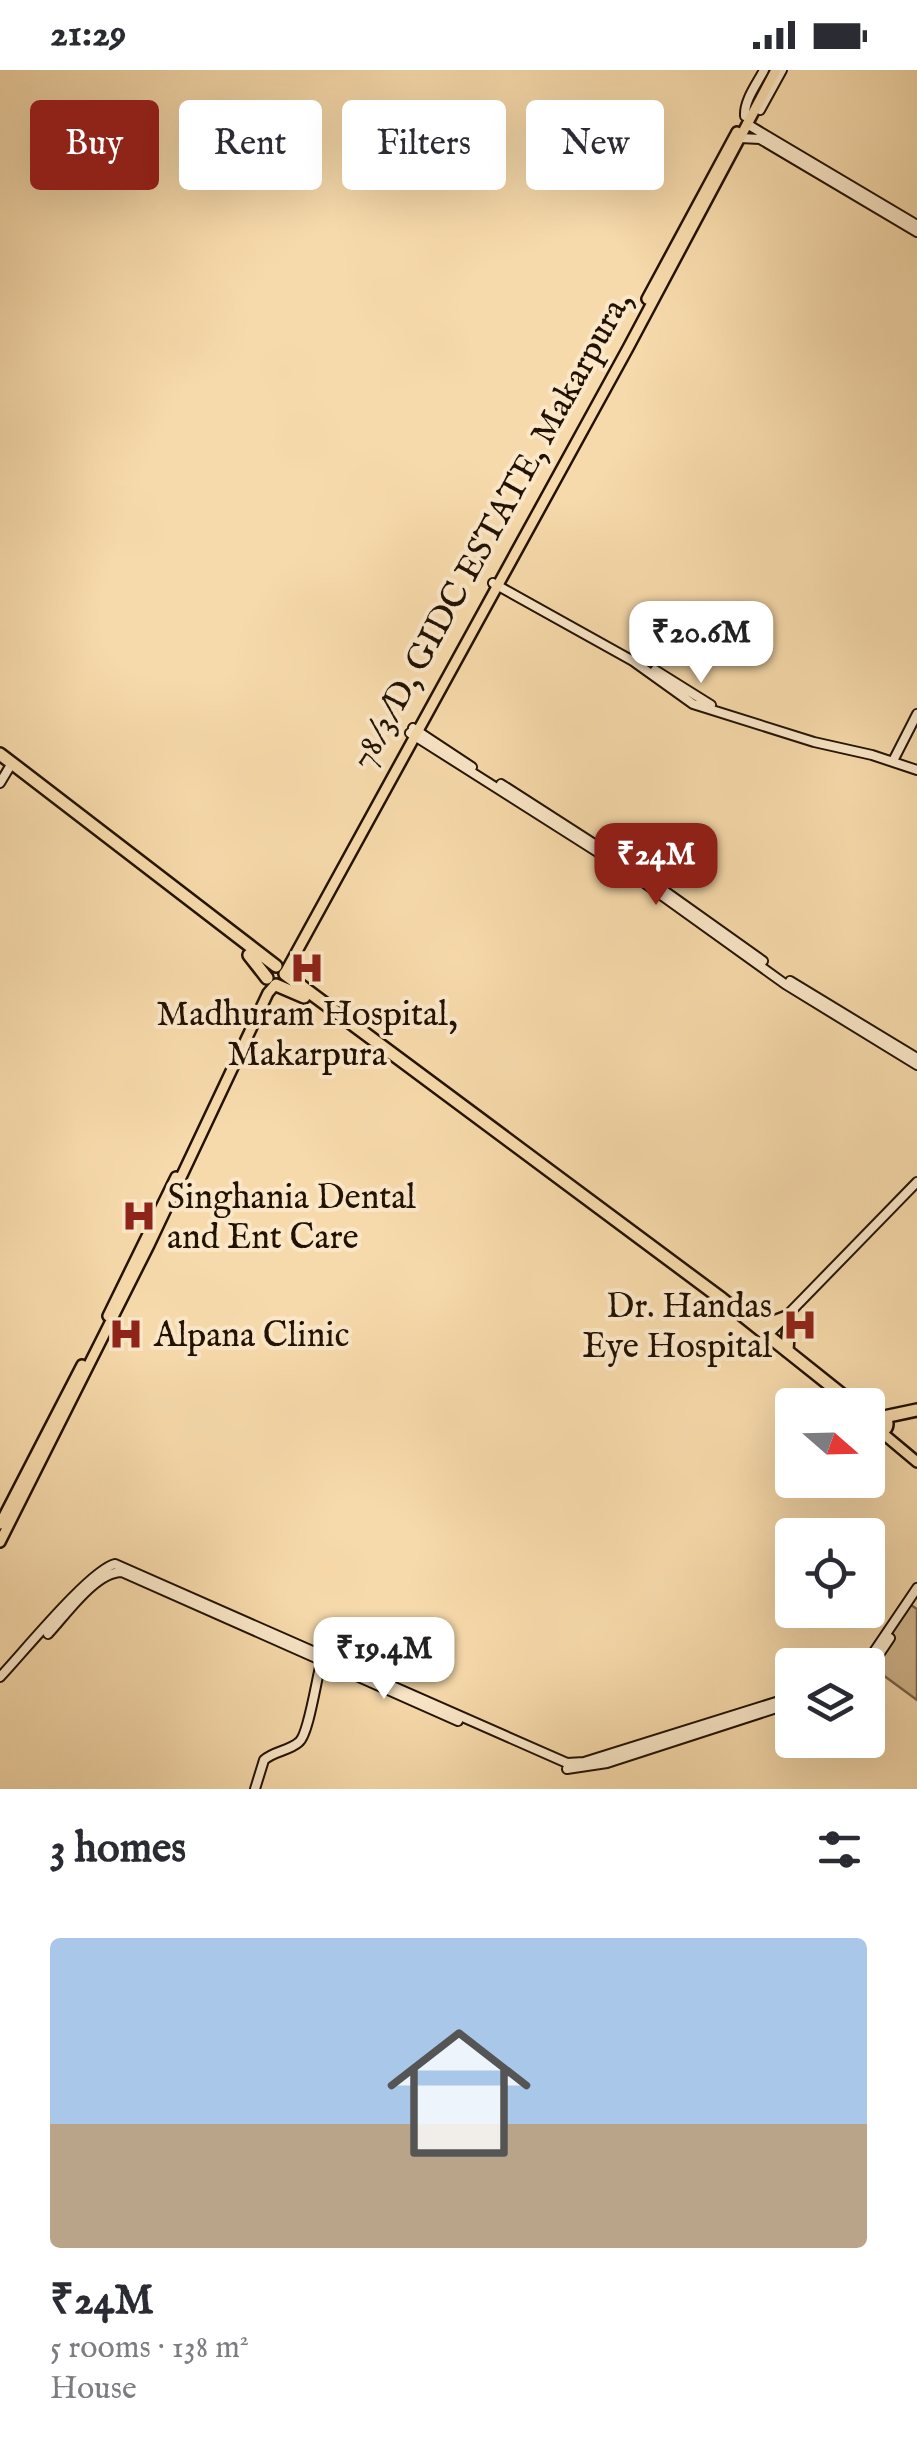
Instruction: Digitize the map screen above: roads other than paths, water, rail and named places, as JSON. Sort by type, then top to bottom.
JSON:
[{"type":"highway","points":[[0,754],[7,765],[257,958],[281,970],[749,1320],[834,1388]]},
{"type":"highway","points":[[257,958],[271,982],[300,994],[393,1061],[768,1339],[826,1388]]},
{"type":"highway","points":[[271,982],[283,981],[281,970]]},
{"type":"highway","points":[[749,1320],[766,1325],[788,1319],[787,1351]]},
{"type":"highway","points":[[885,1421],[917,1412]]},
{"type":"main road","points":[[748,117],[773,70]]},
{"type":"main road","name":"78/3/D, GIDC ESTATE, Makarpura,","points":[[281,970],[740,138],[748,117]]},
{"type":"main road","name":"78/3/D, GIDC ESTATE, Makarpura,","points":[[496,582],[748,117]]},
{"type":"main road","points":[[0,1524],[99,1333],[271,982]]},
{"type":"main road","points":[[0,1542],[140,1264],[271,982]]},
{"type":"main road","points":[[885,1430],[917,1459]]},
{"type":"street","points":[[748,117],[917,229]]},
{"type":"street","points":[[740,138],[760,139],[917,229]]},
{"type":"street","points":[[496,582],[658,671],[699,700],[917,768]]},
{"type":"street","points":[[894,760],[917,714]]},
{"type":"street","points":[[900,748],[917,723]]},
{"type":"street","points":[[414,732],[701,915],[783,976],[917,1061]]},
{"type":"street","points":[[0,783],[7,765]]},
{"type":"street","points":[[768,1339],[917,1186]]},
{"type":"street","points":[[0,1681],[86,1586],[107,1566],[116,1564],[567,1764],[775,1705]]},
{"type":"street","points":[[879,1648],[917,1588]]},
{"type":"street","points":[[880,1648],[917,1596]]},
{"type":"street","points":[[255,1789],[264,1760],[303,1739],[322,1657]]},
{"type":"place","name":"Madhuram Hospital, Makarpura","points":[[307,968]]},
{"type":"place","name":"Singhania Dental and Ent Care","points":[[139,1216]]},
{"type":"place","name":"Dr. Handas Eye Hospital","points":[[800,1325]]},
{"type":"place","name":"Alpana Clinic","points":[[126,1334]]}]
